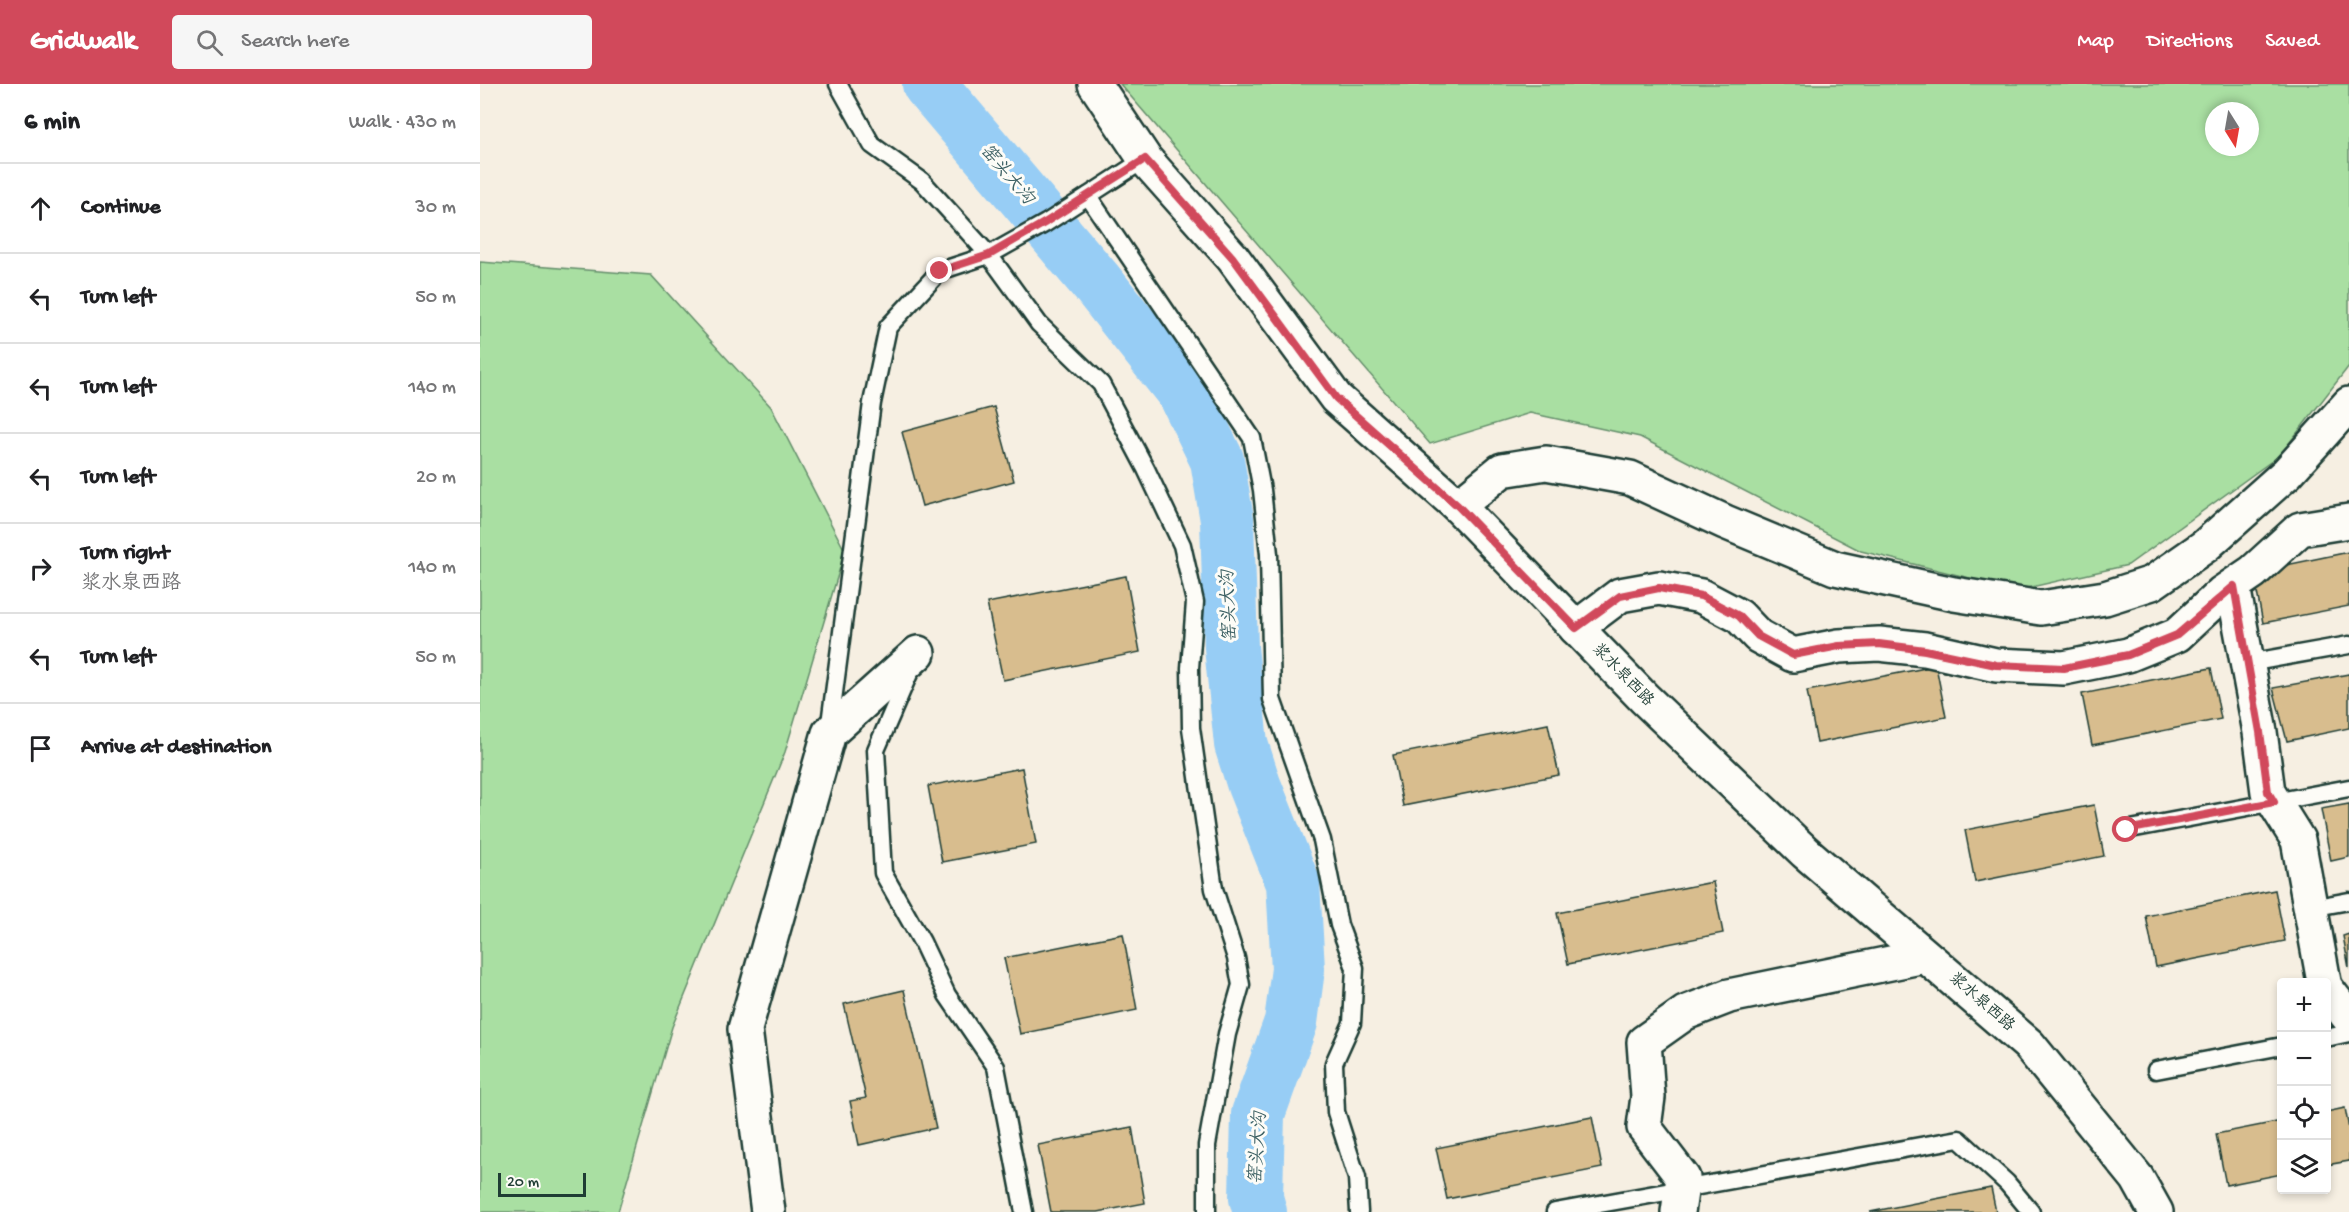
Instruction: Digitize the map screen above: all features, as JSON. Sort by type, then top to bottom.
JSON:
[{"type":"street","name":"浆水泉西路","points":[[1095,84],[1145,159],[1233,258],[1336,398],[1458,506],[1644,698],[1806,852],[2029,1045],[2137,1178],[2156,1212]]},
{"type":"street","points":[[1458,506],[1502,470],[1546,463],[1630,478],[1725,522],[1835,568],[1954,594],[2041,608],[2105,598],[2152,583],[2205,546],[2287,473],[2349,404]]},
{"type":"street","points":[[1576,628],[1620,596],[1659,588],[1701,596],[1739,616],[1758,636],[1793,655],[1839,646],[1879,644],[1925,650],[1996,665],[2064,668],[2128,655],[2177,635],[2253,572],[2300,529],[2349,521]]},
{"type":"street","points":[[2234,586],[2268,792],[2298,840],[2323,978]]},
{"type":"street","points":[[768,1212],[746,1029],[829,733],[918,653]]},
{"type":"street","points":[[1680,1201],[1683,1178],[1644,1127],[1648,1097],[1644,1042],[1685,1013],[1729,996],[1926,956]]},
{"type":"street","points":[[2331,995],[2349,1018]]},
{"type":"lane","points":[[838,84],[872,145],[922,181],[989,255],[1040,324],[1101,384],[1146,469],[1182,545],[1195,602],[1190,668],[1191,728],[1214,889],[1236,958],[1241,985],[1227,1034],[1207,1145],[1207,1212]]},
{"type":"lane","points":[[829,733],[872,403],[888,327],[940,271],[989,255],[1145,159]]},
{"type":"lane","points":[[1088,196],[1252,438],[1262,490],[1269,554],[1272,699],[1322,840],[1339,925],[1355,968],[1352,1023],[1334,1063],[1336,1112],[1357,1178],[1359,1212]]},
{"type":"lane","points":[[2248,663],[2349,645]]},
{"type":"lane","points":[[918,653],[876,750],[883,873],[922,942],[947,995],[996,1067],[1024,1212]]},
{"type":"lane","points":[[2126,830],[2349,788]]},
{"type":"lane","points":[[2311,908],[2349,901]]},
{"type":"lane","points":[[2331,1037],[2349,1034]]},
{"type":"lane","points":[[2156,1070],[2277,1047]]},
{"type":"lane","points":[[1555,1212],[1680,1201],[1959,1139],[2007,1183],[2031,1212]]},
{"type":"green space","points":[[1120,84],[2349,84],[2349,366],[2280,455],[2128,565],[2018,590],[1861,551],[1640,437],[1530,413],[1430,444]]},
{"type":"green space","points":[[480,262],[651,275],[771,407],[845,551],[785,752],[672,1027],[618,1212],[480,1212]]},
{"type":"building","points":[[994,407],[1014,481],[922,506],[902,432]]},
{"type":"building","points":[[2349,552],[2349,606],[2263,623],[2253,572]]},
{"type":"building","points":[[1126,576],[1140,652],[1003,680],[987,603]]},
{"type":"building","points":[[1936,666],[1946,717],[1817,743],[1807,691]]},
{"type":"building","points":[[2211,668],[2221,719],[2092,745],[2082,694]]},
{"type":"building","points":[[2349,674],[2349,728],[2287,741],[2273,688]]},
{"type":"building","points":[[1548,724],[1559,775],[1403,806],[1393,755]]},
{"type":"building","points":[[1022,768],[1036,844],[942,862],[928,786]]},
{"type":"building","points":[[2349,804],[2349,857],[2331,861],[2321,809]]},
{"type":"building","points":[[2094,805],[2104,856],[1975,882],[1965,830]]},
{"type":"building","points":[[1713,882],[1723,933],[1568,964],[1557,913]]},
{"type":"building","points":[[2275,890],[2285,941],[2156,967],[2146,916]]},
{"type":"building","points":[[1123,934],[1137,1010],[1020,1034],[1004,958]]},
{"type":"building","points":[[2349,934],[2349,968],[2343,936]]},
{"type":"building","points":[[904,990],[936,1128],[859,1145],[850,1101],[866,1098],[844,1004]]},
{"type":"building","points":[[2345,1108],[2349,1129],[2349,1161],[2331,1164],[2331,1111]]},
{"type":"building","points":[[1592,1117],[1602,1168],[1447,1199],[1436,1148]]},
{"type":"building","points":[[2277,1122],[2277,1175],[2226,1185],[2216,1134]]},
{"type":"building","points":[[1132,1127],[1145,1203],[1098,1212],[1051,1212],[1038,1145]]},
{"type":"building","points":[[1991,1188],[1996,1212],[1870,1212]]},
{"type":"waterway","name":"窑头大沟","points":[[929,84],[1097,283],[1185,394],[1217,460],[1227,520],[1231,647],[1241,744],[1254,785],[1293,883],[1298,969],[1291,1022],[1258,1114],[1256,1198],[1260,1212]]},
{"type":"route","points":[[940,271],[989,255],[1145,159],[1233,258],[1336,398],[1458,506],[1576,628],[1620,596],[1659,588],[1701,596],[1739,616],[1758,636],[1793,655],[1839,646],[1879,644],[1925,650],[1996,665],[2064,668],[2128,655],[2177,635],[2222,593],[2234,586],[2260,732],[2268,792],[2274,802],[2126,830]]}]
